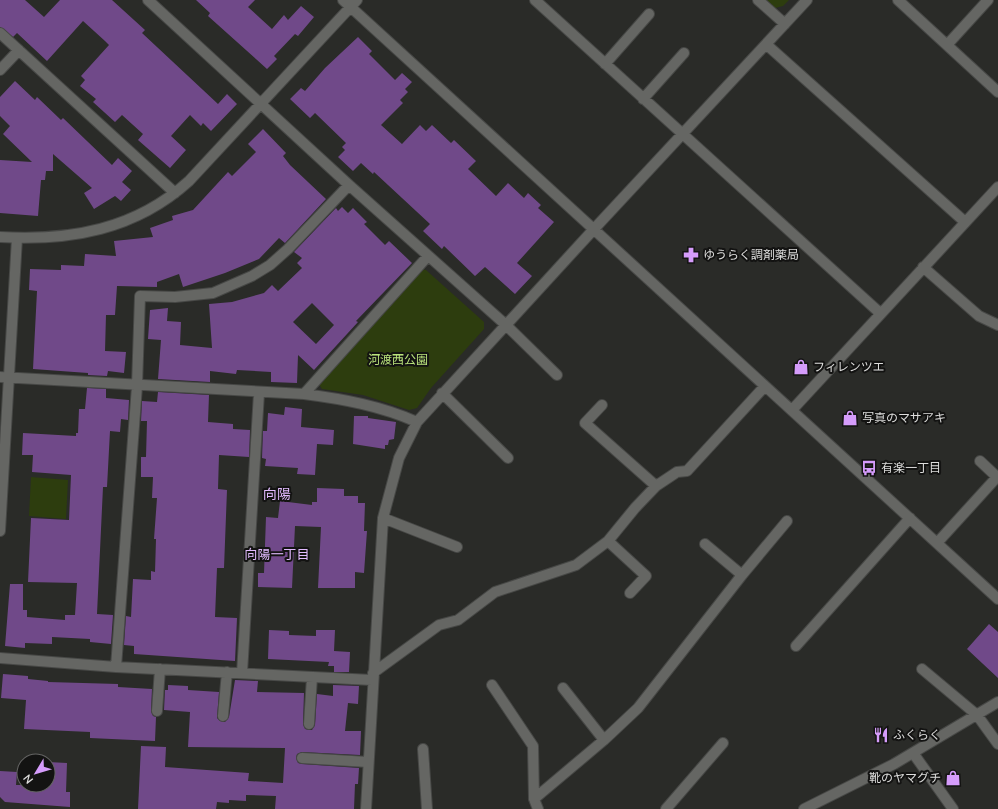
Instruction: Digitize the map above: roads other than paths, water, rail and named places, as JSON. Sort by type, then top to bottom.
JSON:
[{"type":"street","points":[[148,0],[349,185],[506,325],[557,375]]},
{"type":"street","points":[[535,0],[880,313]]},
{"type":"street","points":[[758,0],[785,24]]},
{"type":"street","points":[[366,809],[372,677],[383,518],[399,458],[417,422],[594,228],[767,45],[807,0]]},
{"type":"street","points":[[898,0],[998,92]]},
{"type":"street","points":[[947,45],[988,0]]},
{"type":"street","points":[[0,237],[41,238],[85,233],[127,222],[152,209],[175,194],[260,104],[351,2],[765,386],[998,598]]},
{"type":"street","points":[[605,64],[649,14]]},
{"type":"street","points":[[0,33],[175,194]]},
{"type":"street","points":[[767,45],[965,222]]},
{"type":"street","points":[[0,70],[19,50]]},
{"type":"street","points":[[643,99],[684,53]]},
{"type":"street","points":[[116,667],[137,386],[140,296],[190,296],[213,293],[252,276],[270,265],[288,249],[349,185]]},
{"type":"street","points":[[792,410],[998,187]]},
{"type":"street","points":[[0,531],[5,377],[17,238]]},
{"type":"street","points":[[304,394],[428,256]]},
{"type":"street","points":[[923,267],[978,316],[998,326]]},
{"type":"street","points":[[5,377],[259,393],[304,394],[344,399],[399,414],[417,422]]},
{"type":"street","points":[[0,658],[160,670],[312,677],[372,677],[438,625],[458,620],[495,592],[576,565],[608,541],[635,508],[656,486],[677,472],[687,471],[765,386]]},
{"type":"street","points":[[242,673],[259,393]]},
{"type":"street","points":[[442,393],[508,458]]},
{"type":"street","points":[[602,405],[585,423],[656,486]]},
{"type":"street","points":[[937,542],[998,478],[980,462]]},
{"type":"street","points":[[383,518],[457,547]]},
{"type":"street","points":[[796,646],[910,518]]},
{"type":"street","points":[[536,804],[638,708],[742,575],[787,521]]},
{"type":"street","points":[[608,541],[646,576],[630,593]]},
{"type":"street","points":[[705,544],[742,575]]},
{"type":"street","points":[[922,669],[977,715],[998,744]]},
{"type":"street","points":[[157,711],[160,670]]},
{"type":"street","points":[[223,716],[227,672]]},
{"type":"street","points":[[309,724],[312,677]]},
{"type":"street","points":[[492,685],[533,746],[536,804]]},
{"type":"street","points":[[563,688],[604,740]]},
{"type":"street","points":[[804,809],[913,753],[998,702]]},
{"type":"street","points":[[666,809],[723,742]]},
{"type":"street","points":[[423,749],[427,809]]},
{"type":"street","points":[[913,753],[953,809]]},
{"type":"street","points":[[302,758],[368,762]]},
{"type":"place","name":"ゆうらく調剤薬局","points":[[691,255]]},
{"type":"place","name":"フィレンツエ","points":[[801,367]]},
{"type":"place","name":"写真のマサアキ","points":[[850,418]]},
{"type":"place","name":"有楽一丁目","points":[[869,468]]},
{"type":"place","name":"ふくらく","points":[[881,735]]},
{"type":"place","name":"靴のヤマグチ","points":[[953,778]]},
{"type":"district","name":"向陽","points":[[277,494]]},
{"type":"district","name":"向陽一丁目","points":[[277,554]]},
{"type":"park label","name":"河渡西公園","points":[[398,360]]}]
